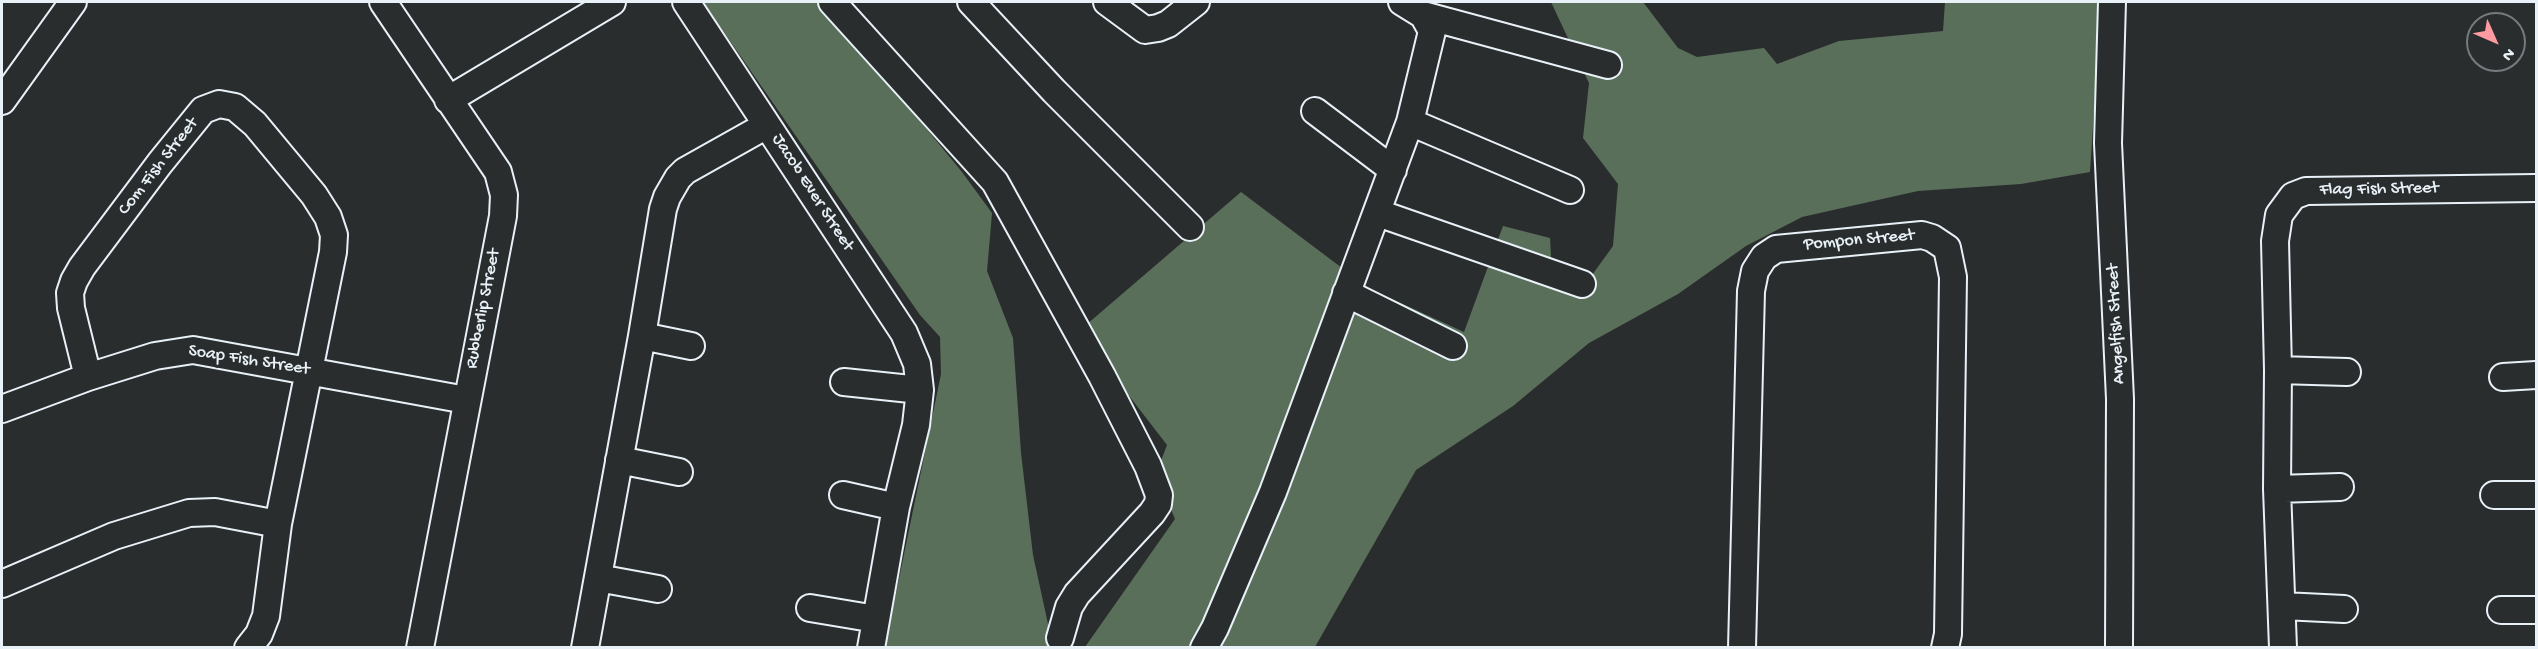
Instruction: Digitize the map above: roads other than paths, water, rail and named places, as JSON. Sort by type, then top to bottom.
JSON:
[{"type":"street","points":[[2,101],[73,2]]},
{"type":"street","name":"Rubberlip Street","points":[[383,2],[498,172],[504,195],[503,216],[420,648]]},
{"type":"street","points":[[448,100],[612,2]]},
{"type":"street","name":"Jacob Ever Street","points":[[686,2],[907,339],[918,364],[920,390],[916,425],[896,507],[871,648]]},
{"type":"street","points":[[832,2],[994,182],[1102,376],[1148,466],[1159,495],[1158,504],[1152,513],[1077,594],[1069,607],[1059,638]]},
{"type":"street","points":[[971,2],[1054,91],[1190,227]]},
{"type":"street","points":[[1107,2],[1145,30],[1168,24],[1196,2]]},
{"type":"street","points":[[1402,2],[1423,15],[1608,65]]},
{"type":"street","name":"Angelfish Street","points":[[2112,2],[2108,143],[2120,399],[2119,648]]},
{"type":"street","points":[[1204,648],[1273,492],[1410,122],[1432,31],[1423,15]]},
{"type":"street","name":"Com Fish Street","points":[[88,377],[71,308],[70,293],[74,281],[160,163],[203,110],[219,104],[235,107],[255,124],[314,195],[332,227],[333,252],[278,524],[266,616],[259,634],[248,648]]},
{"type":"street","points":[[1315,111],[1393,170]]},
{"type":"street","points":[[1410,122],[1570,190]]},
{"type":"street","points":[[585,648],[663,209],[671,189],[685,171],[767,125]]},
{"type":"street","name":"Flag Fish Street","points":[[2283,648],[2277,489],[2278,370],[2275,231],[2279,215],[2293,196],[2307,191],[2536,188]]},
{"type":"street","points":[[1378,213],[1582,284]]},
{"type":"street","name":"Pompon Street","points":[[1742,648],[1751,291],[1755,271],[1764,257],[1776,249],[1922,235],[1932,238],[1947,248],[1953,277],[1948,634],[1945,648]]},
{"type":"street","points":[[1346,293],[1453,346]]},
{"type":"street","points":[[642,336],[691,346]]},
{"type":"street","name":"Soap Fish Street","points":[[2,409],[88,377],[155,356],[193,350],[309,369],[466,400]]},
{"type":"street","points":[[2278,370],[2347,372]]},
{"type":"street","points":[[2503,377],[2536,375]]},
{"type":"street","points":[[844,382],[920,390]]},
{"type":"street","points":[[620,460],[678,471]]},
{"type":"street","points":[[2277,489],[2340,487]]},
{"type":"street","points":[[843,495],[896,507]]},
{"type":"street","points":[[2494,495],[2536,495]]},
{"type":"street","points":[[2,584],[114,536],[189,513],[215,512],[278,524]]},
{"type":"street","points":[[598,578],[658,589]]},
{"type":"street","points":[[2283,606],[2344,609]]},
{"type":"street","points":[[810,608],[876,619]]},
{"type":"street","points":[[2501,610],[2536,610]]}]
